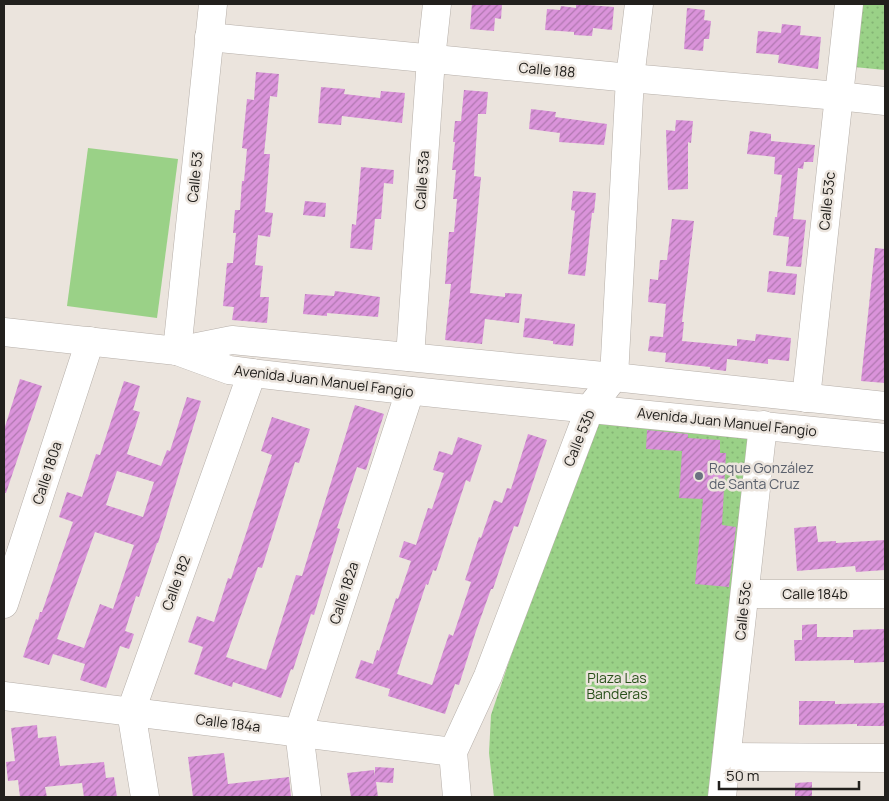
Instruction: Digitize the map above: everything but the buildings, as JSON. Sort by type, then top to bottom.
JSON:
[{"type":"street","name":"Calle 53","points":[[177,351],[213,4]]},
{"type":"street","name":"Calle 53a","points":[[410,357],[431,59],[437,4]]},
{"type":"street","points":[[614,377],[630,78],[639,4]]},
{"type":"street","name":"Calle 53c","points":[[806,398],[849,4]]},
{"type":"street","name":"Calle 188","points":[[209,38],[885,101]]},
{"type":"street","points":[[4,332],[177,351],[232,340],[614,377],[885,406]]},
{"type":"street","name":"Calle 180a","points":[[4,604],[90,341]]},
{"type":"street","name":"Avenida Juan Manuel Fangio","points":[[177,351],[229,370],[252,373],[410,391],[885,438]]},
{"type":"street","name":"Calle 182","points":[[145,797],[131,711],[252,373]]},
{"type":"street","name":"Calle 53b","points":[[452,752],[488,676],[590,408],[614,377]]},
{"type":"street","name":"Calle 182a","points":[[307,797],[299,731],[410,391]]},
{"type":"street","name":"Calle 53c","points":[[722,797],[763,425]]},
{"type":"street","name":"Calle 184b","points":[[745,594],[885,594]]},
{"type":"street","name":"Calle 184a","points":[[4,696],[299,731],[452,752]]},
{"type":"street","points":[[452,752],[457,797]]},
{"type":"street","points":[[727,757],[885,758]]},
{"type":"green space","points":[[861,4],[885,4],[885,70],[854,67]]},
{"type":"green space","points":[[88,148],[178,159],[157,318],[67,306]]},
{"type":"green space","name":"Plaza Las Banderas","points":[[593,412],[758,428],[716,797],[494,797],[489,753],[491,715]]},
{"type":"place","name":"Roque González de Santa Cruz","points":[[699,476]]}]
